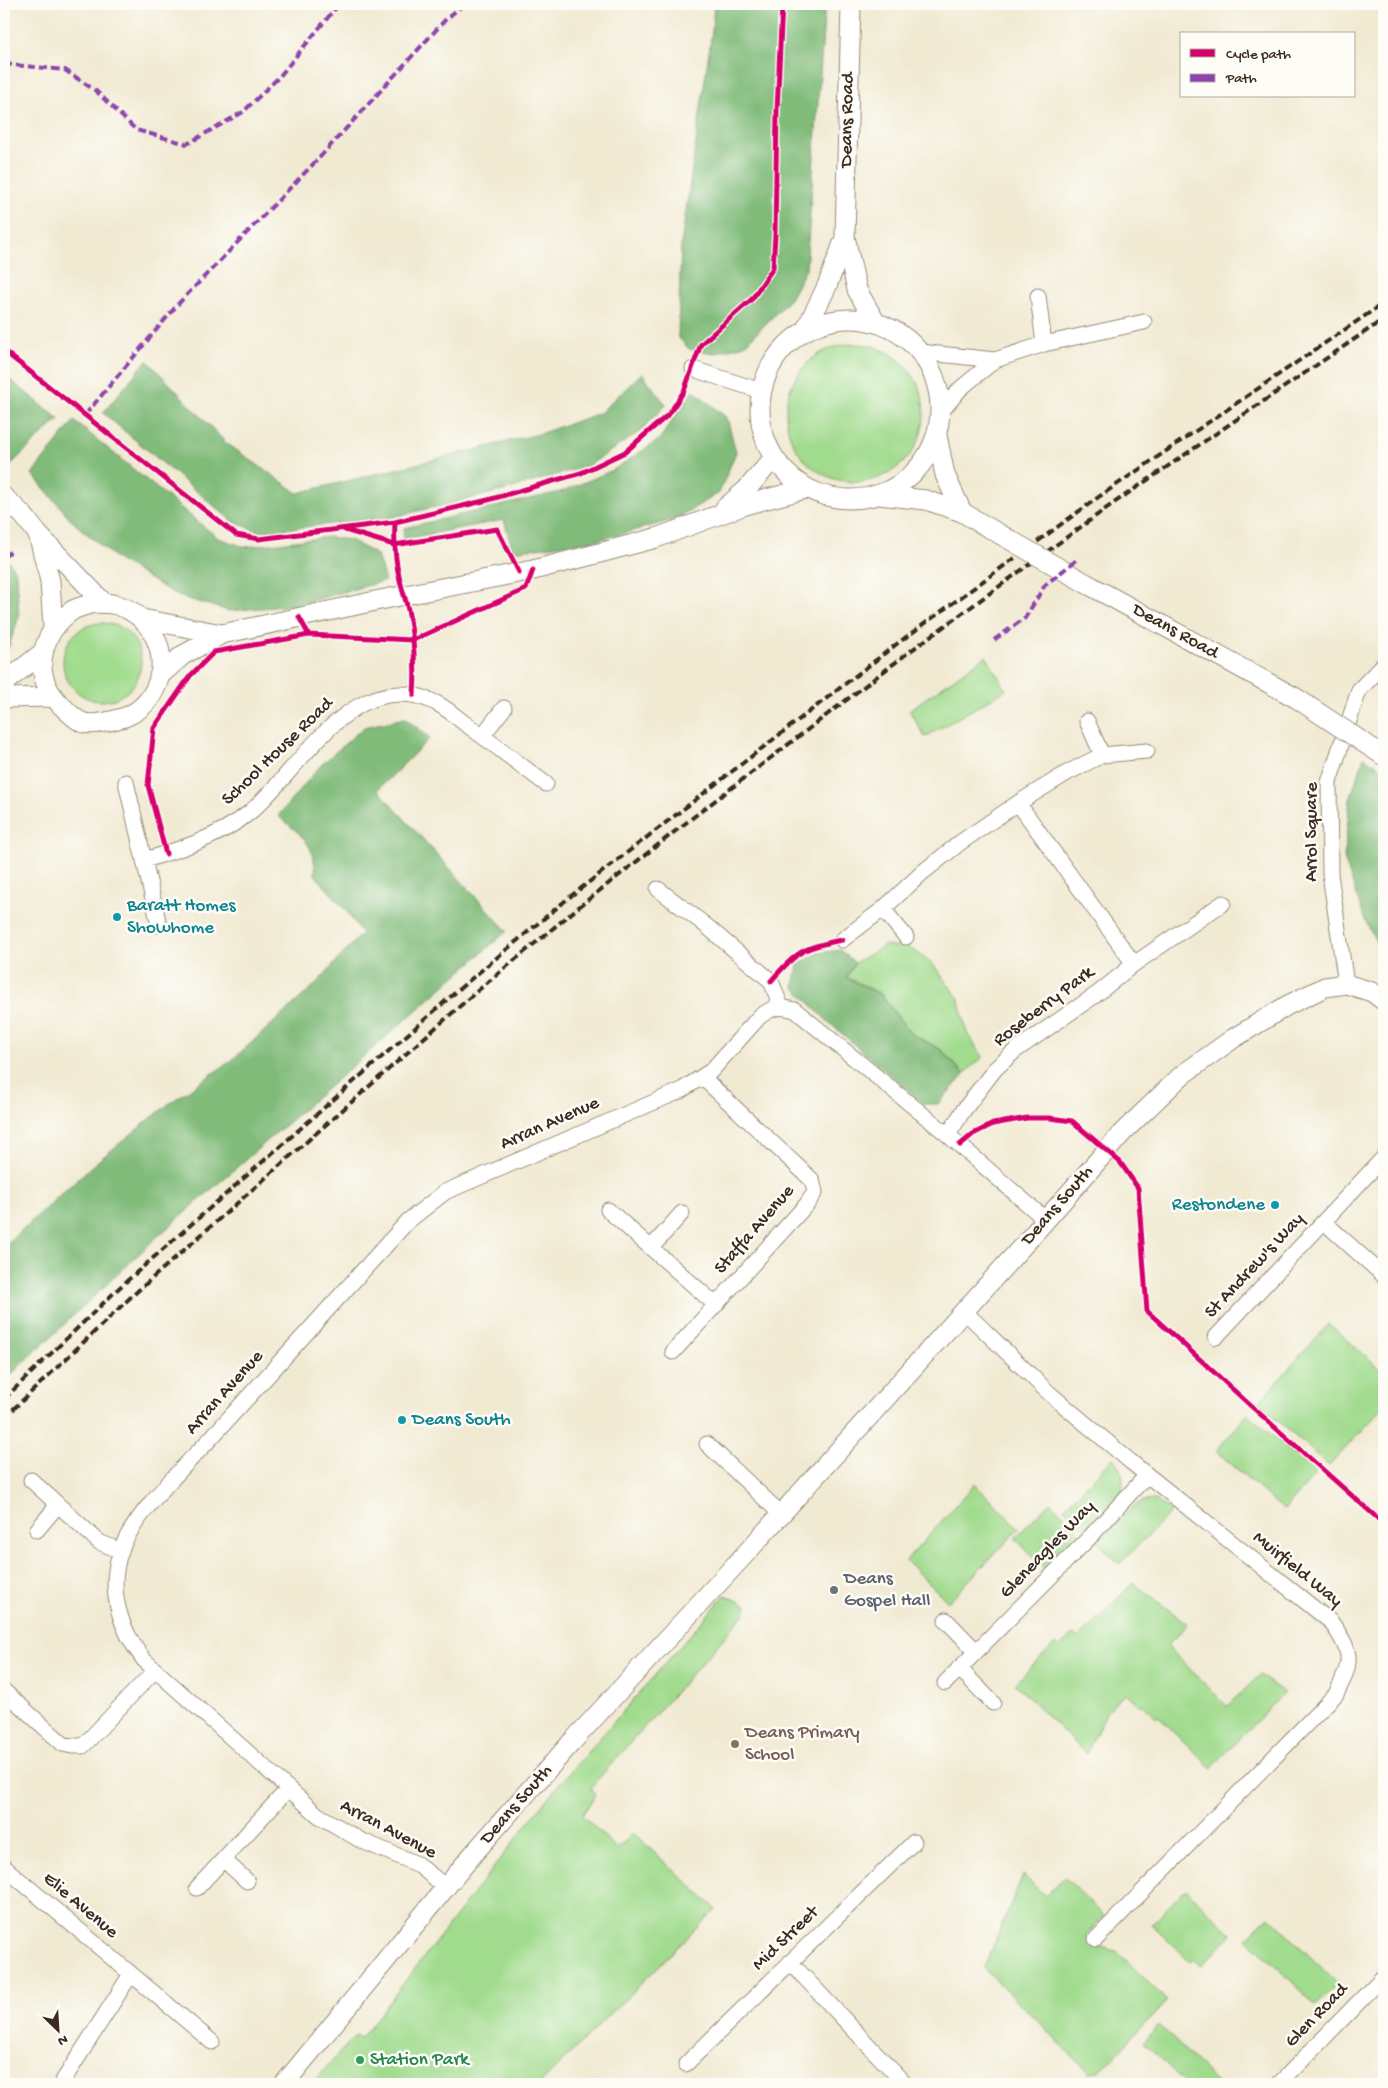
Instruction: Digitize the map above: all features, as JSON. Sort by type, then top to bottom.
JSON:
[{"type":"street","name":"Deans Road","points":[[851,4],[845,237],[857,290],[876,323]]},
{"type":"street","name":"Deans Road","points":[[805,331],[827,286],[845,237]]},
{"type":"street","points":[[1038,296],[1044,344]]},
{"type":"street","points":[[852,319],[876,323],[900,334],[920,352],[932,370],[939,391],[940,413],[937,435],[924,461],[904,482],[879,496],[854,500],[829,498],[806,489],[788,476],[773,459],[760,426],[761,391],[767,372],[776,356],[805,331],[828,322],[852,319]]},
{"type":"street","points":[[940,413],[960,388],[995,360],[1044,344],[1144,322]]},
{"type":"street","points":[[920,352],[995,360]]},
{"type":"street","points":[[693,369],[761,391]]},
{"type":"street","points":[[937,435],[945,475],[962,512]]},
{"type":"street","points":[[712,518],[746,490],[773,459]]},
{"type":"street","points":[[159,676],[182,655],[222,634],[542,568],[656,538],[748,504],[806,489]]},
{"type":"street","name":"Deans Road","points":[[879,496],[926,500],[962,512],[1089,585],[1296,698],[1384,756]]},
{"type":"street","points":[[4,497],[23,515],[38,534],[104,604]]},
{"type":"street","points":[[38,534],[50,581],[53,627]]},
{"type":"street","points":[[94,603],[104,604],[116,604],[135,612],[150,627],[159,646],[162,666],[157,686],[138,712],[112,722],[84,723],[68,713],[53,697],[43,676],[42,653],[53,627],[74,609],[94,603]]},
{"type":"street","points":[[142,619],[222,634]]},
{"type":"street","points":[[4,684],[42,653]]},
{"type":"street","name":"Arrol Square","points":[[1346,984],[1330,874],[1328,782],[1359,690],[1384,664]]},
{"type":"street","name":"School House Road","points":[[145,860],[204,840],[248,814],[284,779],[345,713],[377,696],[414,695],[436,703],[546,784]]},
{"type":"street","points":[[4,698],[53,697]]},
{"type":"street","points":[[482,736],[504,708]]},
{"type":"street","points":[[1087,721],[1102,755]]},
{"type":"street","points":[[842,940],[883,909],[961,842],[1018,803],[1067,773],[1102,755],[1147,751]]},
{"type":"street","points":[[126,782],[159,925]]},
{"type":"street","points":[[1018,803],[1134,964]]},
{"type":"street","points":[[658,889],[704,924],[771,981],[781,1007],[795,1010],[948,1135],[1046,1220]]},
{"type":"street","name":"Roseberry Park","points":[[948,1135],[963,1111],[995,1069],[1016,1050],[1097,994],[1134,964],[1223,903]]},
{"type":"street","points":[[883,909],[906,937]]},
{"type":"street","name":"Deans South","points":[[284,2084],[446,1887],[564,1751],[743,1557],[1123,1132],[1182,1075],[1234,1038],[1288,1005],[1325,987],[1346,984],[1372,992],[1384,1001]]},
{"type":"street","name":"Arran Avenue","points":[[446,1887],[417,1864],[342,1831],[318,1815],[155,1670],[135,1649],[120,1619],[116,1597],[116,1575],[121,1551],[130,1531],[144,1513],[408,1221],[426,1205],[445,1192],[680,1091],[711,1071],[760,1016],[772,1009],[781,1007]]},
{"type":"street","name":"Staffa Avenue","points":[[673,1352],[807,1204],[815,1192],[812,1180],[702,1077]]},
{"type":"street","name":"St Andrew's Way","points":[[1216,1337],[1384,1157]]},
{"type":"street","name":"Staffa Avenue","points":[[608,1210],[716,1304]]},
{"type":"street","points":[[650,1248],[682,1213]]},
{"type":"street","name":"St Andrew's Way","points":[[1324,1222],[1384,1276]]},
{"type":"street","name":"Muirfield Way","points":[[964,1311],[1050,1393],[1147,1475],[1331,1622],[1348,1650],[1347,1672],[1336,1694],[1096,1939]]},
{"type":"street","points":[[707,1444],[781,1514]]},
{"type":"street","name":"Gleneagles Way","points":[[945,1683],[1090,1537],[1147,1475]]},
{"type":"street","points":[[31,1480],[57,1506],[99,1542],[121,1551]]},
{"type":"street","points":[[37,1530],[57,1506]]},
{"type":"street","points":[[946,1620],[976,1651]]},
{"type":"street","points":[[959,1668],[993,1703]]},
{"type":"street","points":[[4,1691],[63,1744],[83,1746],[155,1670]]},
{"type":"street","points":[[197,1888],[288,1789]]},
{"type":"street","name":"Mid Street","points":[[686,2064],[914,1842]]},
{"type":"street","points":[[224,1860],[248,1881]]},
{"type":"street","name":"Elie Avenue","points":[[4,1867],[212,2042]]},
{"type":"street","points":[[790,1962],[905,2084]]},
{"type":"street","points":[[60,2084],[131,1974]]},
{"type":"street","name":"Glen Road","points":[[1278,2084],[1384,1976]]},
{"type":"green space","points":[[714,4],[825,4],[806,269],[790,299],[745,345],[714,353],[689,349],[678,337],[681,245],[712,31]]},
{"type":"green space","points":[[855,344],[881,350],[893,356],[903,365],[912,375],[918,387],[924,413],[918,439],[912,451],[903,461],[893,470],[881,476],[855,482],[829,476],[817,470],[807,461],[798,451],[792,439],[786,413],[792,387],[798,375],[807,365],[817,356],[829,350]]},
{"type":"green space","points":[[147,360],[226,443],[298,493],[539,434],[600,413],[642,373],[666,405],[638,433],[589,465],[506,490],[393,517],[260,532],[232,521],[103,413]]},
{"type":"green space","points":[[4,375],[59,419],[4,471]]},
{"type":"green space","points":[[693,390],[727,418],[736,452],[719,493],[676,519],[599,540],[513,551],[504,520],[403,539],[404,528],[564,491],[613,470],[659,440]]},
{"type":"green space","points":[[74,421],[218,538],[245,547],[328,537],[350,540],[377,555],[385,581],[295,605],[229,611],[178,596],[118,560],[74,523],[32,474]]},
{"type":"green space","points":[[4,554],[16,572],[19,616],[7,652],[4,655]]},
{"type":"green space","points":[[102,623],[117,626],[129,635],[138,647],[141,662],[138,677],[129,689],[117,698],[102,701],[87,698],[75,689],[66,677],[63,662],[66,647],[75,635],[87,626]]},
{"type":"green space","points":[[986,656],[1006,690],[925,737],[909,710]]},
{"type":"green space","points":[[1384,706],[1384,729],[1376,723]]},
{"type":"green space","points":[[405,718],[430,738],[378,790],[507,931],[156,1238],[4,1381],[4,1246],[94,1164],[170,1103],[231,1061],[315,985],[362,933],[344,908],[315,875],[313,855],[305,840],[278,816],[321,765],[364,727]]},
{"type":"green space","points":[[1364,757],[1384,770],[1384,957],[1364,918],[1344,858],[1350,799]]},
{"type":"green space","points":[[903,944],[930,961],[958,997],[967,1033],[983,1057],[964,1074],[942,1050],[910,1033],[881,994],[847,977],[855,963],[885,945],[896,947]]},
{"type":"green space","points":[[840,950],[855,963],[846,978],[880,994],[910,1033],[941,1050],[964,1075],[938,1104],[924,1104],[826,1020],[794,987],[798,965],[818,953]]},
{"type":"green space","points":[[1329,1324],[1384,1372],[1384,1407],[1329,1466],[1258,1403]]},
{"type":"green space","points":[[1248,1414],[1316,1474],[1284,1510],[1216,1451]]},
{"type":"green space","points":[[1113,1458],[1123,1480],[1122,1489],[1112,1506],[1086,1530],[1064,1508]]},
{"type":"green space","points":[[975,1484],[1019,1529],[948,1602],[906,1561]]},
{"type":"green space","points":[[1155,1500],[1172,1511],[1120,1564],[1097,1542],[1133,1507],[1143,1501]]},
{"type":"green space","points":[[1050,1502],[1082,1533],[1046,1570],[1015,1538]]},
{"type":"green space","points":[[1133,1583],[1188,1624],[1167,1646],[1227,1706],[1260,1675],[1284,1693],[1211,1768],[1158,1716],[1156,1718],[1143,1704],[1140,1706],[1126,1693],[1107,1711],[1086,1754],[1015,1684],[1055,1643],[1060,1648],[1073,1634],[1078,1638]]},
{"type":"green space","points":[[725,1595],[747,1605],[744,1615],[590,1788],[596,1795],[582,1815],[617,1849],[633,1833],[716,1909],[540,2084],[311,2084],[356,2035],[361,2038],[550,1795]]},
{"type":"green space","points":[[1023,1875],[1045,1896],[1065,1877],[1104,1916],[1086,1935],[1095,1945],[1118,1952],[1167,2001],[1100,2071],[1089,2072],[984,1968]]},
{"type":"green space","points":[[1186,1889],[1232,1934],[1201,1966],[1195,1960],[1191,1963],[1151,1924]]},
{"type":"green space","points":[[1269,1916],[1338,1984],[1316,2006],[1246,1938]]},
{"type":"green space","points":[[1159,2025],[1219,2084],[1186,2084],[1144,2042]]},
{"type":"railway","points":[[4,1399],[120,1287],[465,984],[571,896],[898,643],[1100,496],[1384,303]]},
{"type":"railway","points":[[4,1418],[132,1296],[476,992],[580,906],[909,652],[1111,505],[1384,319]]},
{"type":"marked path","points":[[4,64],[65,70],[96,91],[136,130],[187,144],[243,112],[279,77],[339,4]]},
{"type":"marked path","points":[[85,415],[178,304],[321,156],[446,19],[464,4]]},
{"type":"marked path","points":[[4,557],[11,551]]},
{"type":"marked path","points":[[994,640],[1025,618],[1045,585],[1079,558]]},
{"type":"cycle path","points":[[4,351],[236,535],[259,539],[395,522],[488,500],[581,473],[625,452],[669,414],[684,391],[701,344],[752,299],[773,268],[782,4]]},
{"type":"cycle path","points":[[395,522],[397,566],[408,610],[413,642],[415,663],[414,695]]},
{"type":"cycle path","points":[[345,530],[394,545],[497,529],[519,572]]},
{"type":"cycle path","points":[[299,617],[309,635],[413,640],[526,589],[533,570]]},
{"type":"cycle path","points":[[166,854],[148,785],[154,728],[190,676],[214,652],[309,635]]},
{"type":"cycle path","points":[[771,981],[787,963],[801,952],[818,945],[842,940]]},
{"type":"cycle path","points":[[960,1145],[973,1134],[993,1124],[1027,1118],[1050,1118],[1072,1121],[1120,1162],[1138,1188],[1147,1311],[1384,1524]]},
{"type":"place","name":"Baratt Homes Showhome","points":[[117,917]]},
{"type":"place","name":"Restondene","points":[[1275,1205]]},
{"type":"place","name":"Deans South","points":[[402,1420]]},
{"type":"place","name":"Deans Gospel Hall","points":[[834,1590]]},
{"type":"place","name":"Deans Primary School","points":[[735,1744]]},
{"type":"place","name":"Station Park","points":[[360,2060]]}]
